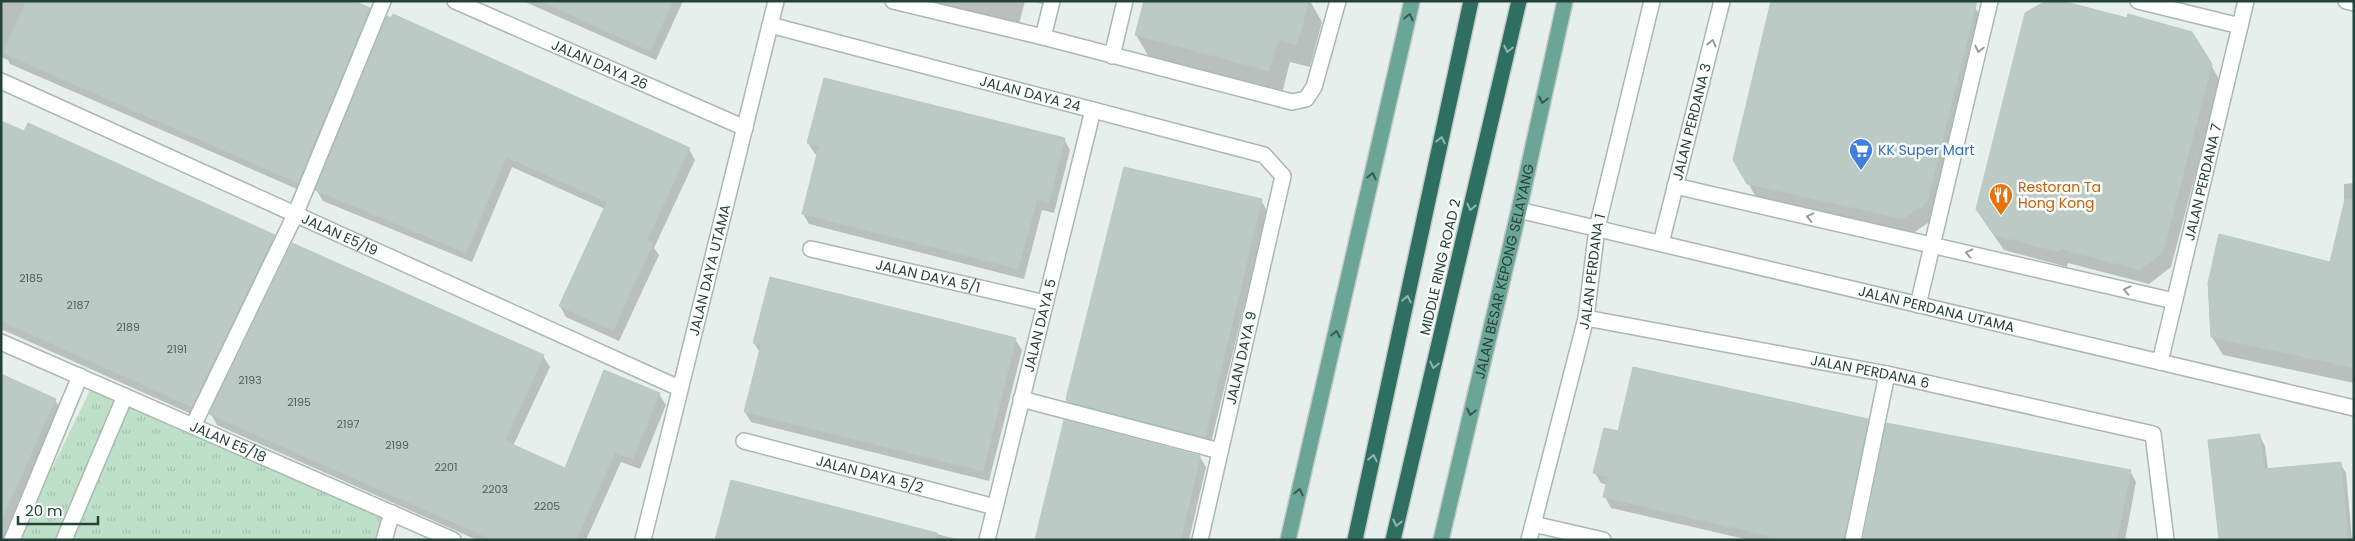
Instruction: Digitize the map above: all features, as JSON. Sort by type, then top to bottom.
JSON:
[{"type":"highway","name":"MIDDLE RING ROAD 2","points":[[1355,540],[1471,1]]},
{"type":"highway","name":"MIDDLE RING ROAD 2","points":[[1393,540],[1519,1]]},
{"type":"main road","points":[[1288,540],[1412,1]]},
{"type":"main road","name":"JALAN BESAR KEPONG SELAYANG","points":[[1441,540],[1519,210],[1565,1]]},
{"type":"street","points":[[193,426],[295,215],[382,1]]},
{"type":"street","name":"JALAN DAYA 26","points":[[455,1],[745,128]]},
{"type":"street","name":"JALAN DAYA UTAMA","points":[[643,540],[776,1]]},
{"type":"street","points":[[893,1],[1043,37],[1292,102],[1306,100],[1314,87],[1338,1]]},
{"type":"street","points":[[1043,37],[1052,1]]},
{"type":"street","points":[[1112,56],[1125,1]]},
{"type":"street","name":"JALAN PERDANA 1","points":[[1529,540],[1586,318],[1597,228],[1652,1]]},
{"type":"street","name":"JALAN PERDANA 3","points":[[1661,243],[1722,1]]},
{"type":"street","points":[[1918,305],[1990,1]]},
{"type":"street","points":[[2138,1],[2240,26]]},
{"type":"street","name":"JALAN PERDANA 7","points":[[2160,362],[2246,1]]},
{"type":"street","points":[[2346,1],[2354,3]]},
{"type":"street","name":"JALAN DAYA 24","points":[[770,26],[1264,155],[1282,176]]},
{"type":"street","name":"JALAN E5/19","points":[[1,81],[679,388]]},
{"type":"street","name":"JALAN DAYA 5","points":[[987,540],[1093,110]]},
{"type":"street","name":"JALAN DAYA 9","points":[[1200,540],[1282,176]]},
{"type":"street","points":[[1675,186],[2174,301]]},
{"type":"street","name":"JALAN PERDANA UTAMA","points":[[1519,210],[2354,408]]},
{"type":"street","name":"JALAN DAYA 5/1","points":[[810,249],[1045,303]]},
{"type":"street","name":"JALAN PERDANA 6","points":[[1586,318],[1887,374],[2153,434],[2166,540]]},
{"type":"street","name":"JALAN E5/18","points":[[1,342],[454,540]]},
{"type":"street","points":[[1853,540],[1887,374]]},
{"type":"street","points":[[12,540],[80,376]]},
{"type":"street","points":[[64,540],[125,396]]},
{"type":"street","points":[[1021,399],[1220,451]]},
{"type":"street","name":"JALAN DAYA 5/2","points":[[744,441],[995,507]]},
{"type":"street","points":[[384,540],[392,513]]},
{"type":"street","points":[[1533,524],[1603,540]]},
{"type":"green space","points":[[94,382],[392,513],[384,540],[17,540]]},
{"type":"building","points":[[26,1],[354,1],[370,8],[298,183],[3,53]]},
{"type":"building","points":[[540,1],[673,1],[650,51]]},
{"type":"building","points":[[1144,1],[1309,1],[1297,45],[1278,40],[1269,71],[1135,35]]},
{"type":"building","points":[[1771,1],[1977,1],[1927,203],[1903,219],[1747,184],[1733,160]]},
{"type":"building","points":[[2046,1],[2062,1],[2127,18],[2128,14],[2192,32],[2212,64],[2163,252],[2140,270],[2060,249],[2059,252],[1994,235],[1976,209],[2025,13]]},
{"type":"building","points":[[393,14],[690,148],[647,240],[653,243],[613,331],[559,306],[607,202],[506,157],[466,253],[315,190],[387,16],[391,18]]},
{"type":"building","points":[[824,78],[1065,138],[1049,203],[1037,200],[1018,269],[802,214],[819,146],[807,143]]},
{"type":"building","points":[[1,121],[24,131],[28,123],[275,235],[192,407],[1,321]]},
{"type":"building","points":[[1124,167],[1262,199],[1205,437],[1068,402],[1066,399]]},
{"type":"building","points":[[2345,199],[2354,200],[2354,368],[2211,337],[2208,283],[2219,234],[2330,262]]},
{"type":"building","points":[[292,243],[544,355],[505,441],[565,468],[604,370],[660,393],[633,459],[615,452],[576,540],[493,540],[209,414]]},
{"type":"building","points":[[770,277],[1016,338],[983,471],[744,412],[761,345],[753,343]]},
{"type":"building","points":[[1633,367],[1868,419],[1844,540],[1785,540],[1603,497],[1608,477],[1593,473],[1604,428],[1618,431]]},
{"type":"building","points":[[1,374],[56,399],[1,521]]},
{"type":"building","points":[[1064,420],[1200,456],[1181,540],[1035,540]]},
{"type":"building","points":[[1886,423],[2131,470],[2117,540],[1863,540]]},
{"type":"building","points":[[2260,434],[2264,469],[2341,462],[2348,540],[2219,540],[2208,440]]},
{"type":"building","points":[[731,480],[937,533],[936,540],[715,540]]},
{"type":"place","name":"KK Super Mart","points":[[1861,171]]},
{"type":"place","name":"Restoran Ta Hong Kong","points":[[2001,216]]}]
